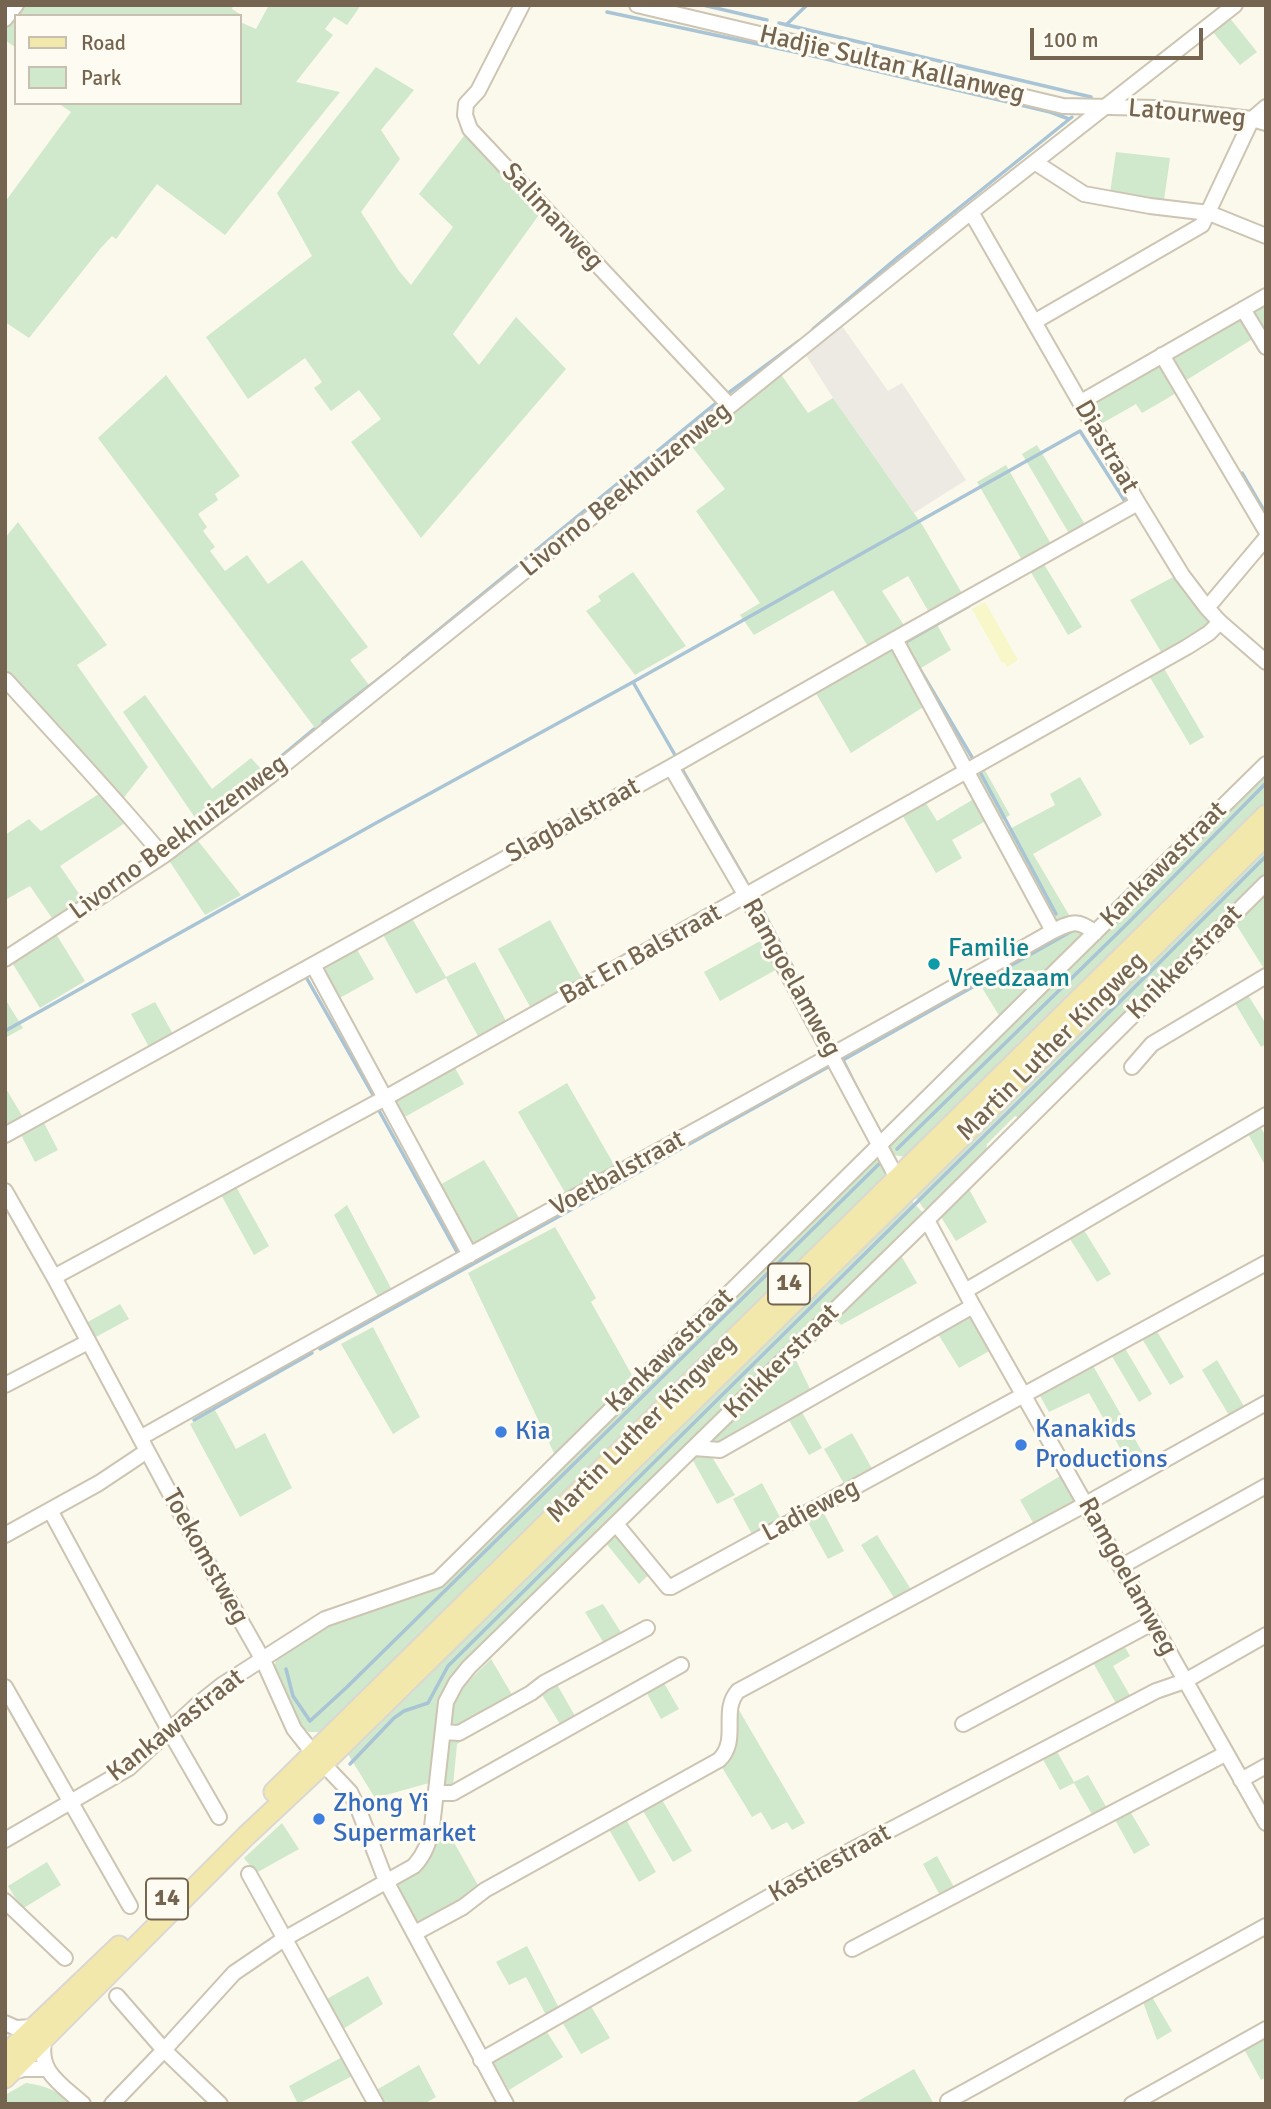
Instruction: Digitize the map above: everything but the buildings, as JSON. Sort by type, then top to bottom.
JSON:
[{"type":"main road","name":"Martin Luther Kingweg","points":[[903,1183],[1266,815]]},
{"type":"main road","name":"Martin Luther Kingweg","points":[[14,2060],[39,2033],[237,1846],[318,1758],[903,1183],[1266,835]]},
{"type":"street","points":[[5,19],[16,5]]},
{"type":"street","name":"Salimanweg","points":[[522,5],[478,91],[466,104],[467,122],[518,182],[730,406]]},
{"type":"street","name":"Hadjie Sultan Kallanweg","points":[[638,5],[1063,106],[1107,107]]},
{"type":"street","name":"Livorno Beekhuizenweg","points":[[5,959],[163,856],[270,776],[971,212],[1235,5]]},
{"type":"street","name":"Latourweg","points":[[1107,107],[1156,108],[1259,121]]},
{"type":"street","points":[[1034,322],[1200,227],[1266,107]]},
{"type":"street","points":[[1036,163],[1084,194],[1209,213],[1266,236]]},
{"type":"street","name":"Diastraat","points":[[971,212],[1182,575],[1220,622],[1266,662]]},
{"type":"street","points":[[1081,402],[1266,296]]},
{"type":"street","points":[[1243,309],[1266,348]]},
{"type":"street","points":[[1162,355],[1266,531]]},
{"type":"street","name":"Slagbalstraat","points":[[5,1135],[671,767],[1138,503]]},
{"type":"street","points":[[1207,608],[1266,538]]},
{"type":"street","name":"Bat En Balstraat","points":[[54,1277],[387,1097],[746,896],[1187,648],[1220,622]]},
{"type":"street","points":[[895,639],[1053,931]]},
{"type":"street","points":[[6,680],[124,808],[163,856]]},
{"type":"street","name":"Kankawastraat","points":[[5,1840],[129,1768],[222,1685],[325,1619],[438,1580],[1266,764]]},
{"type":"street","name":"Ramgoelamweg","points":[[671,767],[746,896],[903,1183]]},
{"type":"street","name":"Knikkerstraat","points":[[112,2104],[234,1973],[285,1940],[414,1866],[430,1839],[446,1702],[469,1667],[927,1220],[1266,883]]},
{"type":"street","name":"Voetbalstraat","points":[[5,1535],[99,1483],[143,1444],[310,1342],[1053,931],[1076,922],[1085,924],[1095,933]]},
{"type":"street","points":[[313,965],[387,1097],[470,1255]]},
{"type":"street","points":[[1132,1067],[1152,1044],[1266,976]]},
{"type":"street","points":[[965,1291],[1266,1115]]},
{"type":"street","name":"Toekomstweg","points":[[5,1191],[263,1660],[294,1729],[350,1792],[386,1881],[506,2104]]},
{"type":"street","name":"Ramgoelamweg","points":[[927,1220],[1266,1823]]},
{"type":"street","points":[[1025,1395],[1266,1263]]},
{"type":"street","points":[[694,1448],[720,1450],[973,1306]]},
{"type":"street","points":[[5,1385],[88,1342]]},
{"type":"street","name":"Ladieweg","points":[[616,1524],[667,1587],[670,1587],[1025,1395]]},
{"type":"street","points":[[415,1933],[463,1907],[497,1883],[712,1765],[728,1749],[731,1702],[738,1691],[1086,1504],[1266,1403]]},
{"type":"street","points":[[1122,1566],[1266,1486]]},
{"type":"street","points":[[50,1510],[169,1730],[219,1816]]},
{"type":"street","points":[[963,1724],[1152,1623]]},
{"type":"street","points":[[444,1732],[459,1733],[544,1683],[647,1628]]},
{"type":"street","name":"Kastiestraat","points":[[481,2060],[846,1853],[1156,1691],[1185,1681],[1266,1635]]},
{"type":"street","points":[[436,1793],[453,1793],[681,1665]]},
{"type":"street","points":[[5,1687],[130,1906]]},
{"type":"street","points":[[852,1949],[1225,1754]]},
{"type":"street","points":[[1241,1780],[1266,1766]]},
{"type":"street","points":[[249,1874],[376,2104]]},
{"type":"street","points":[[5,1901],[65,1958]]},
{"type":"street","points":[[948,2101],[1266,1926]]},
{"type":"street","points":[[117,1996],[164,2050],[220,2104]]},
{"type":"street","points":[[5,2024],[39,2033],[46,2069],[83,2104]]},
{"type":"street","points":[[1132,2104],[1266,2029]]},
{"type":"street","points":[[14,2060],[24,2068],[46,2069]]},
{"type":"shaded area","points":[[840,323],[888,391],[902,383],[966,480],[914,513],[804,352]]},
{"type":"green space","points":[[22,5],[233,5],[232,9],[240,14],[15,14]]},
{"type":"green space","points":[[269,5],[361,5],[347,25],[334,17],[325,29],[333,35],[296,82],[340,92],[225,235],[157,184],[116,239],[112,236],[100,249],[29,338],[5,322],[5,202],[71,112],[61,105],[242,105],[242,23],[256,29]]},
{"type":"green space","points":[[14,15],[14,47],[5,40],[5,26]]},
{"type":"green space","points":[[1229,17],[1257,52],[1240,65],[1212,31]]},
{"type":"green space","points":[[376,67],[414,90],[381,130],[400,159],[361,212],[411,285],[453,227],[419,194],[467,132],[541,212],[453,334],[479,365],[516,317],[566,369],[421,538],[351,442],[381,419],[359,390],[331,411],[314,388],[322,382],[305,358],[248,399],[206,337],[312,256],[277,193]]},
{"type":"green space","points":[[1116,152],[1170,158],[1164,200],[1110,193]]},
{"type":"green space","points":[[1266,300],[1266,333],[1251,312]]},
{"type":"green space","points":[[1240,317],[1254,338],[1185,381],[1170,360],[1172,356]]},
{"type":"green space","points":[[1160,364],[1178,392],[1142,413],[1136,404],[1101,424],[1090,406],[1091,402]]},
{"type":"green space","points":[[780,373],[808,413],[833,398],[923,526],[963,595],[930,614],[908,576],[882,591],[905,627],[869,648],[833,590],[754,635],[740,615],[760,603],[696,511],[725,489],[690,444]]},
{"type":"green space","points":[[166,375],[240,476],[215,494],[218,500],[198,514],[207,527],[203,531],[215,547],[210,551],[225,571],[247,555],[268,584],[302,560],[368,647],[350,660],[372,689],[318,732],[98,438]]},
{"type":"green space","points":[[1037,445],[1086,526],[1070,535],[1022,454]]},
{"type":"green space","points":[[1006,465],[1051,544],[1022,560],[977,482]]},
{"type":"green space","points":[[18,522],[107,645],[77,665],[148,767],[122,800],[5,672],[5,538]]},
{"type":"green space","points":[[1042,561],[1082,627],[1068,635],[1029,569]]},
{"type":"green space","points":[[633,572],[686,646],[635,675],[586,611],[601,601],[598,596]]},
{"type":"green space","points":[[1177,575],[1211,621],[1209,626],[1163,655],[1130,600]]},
{"type":"green space","points":[[935,621],[951,650],[916,671],[903,639]]},
{"type":"green space","points":[[894,648],[928,704],[851,753],[814,690]]},
{"type":"green space","points":[[1162,665],[1204,737],[1190,745],[1148,674]]},
{"type":"green space","points":[[145,695],[212,789],[251,758],[262,774],[200,825],[123,712]]},
{"type":"green space","points":[[982,765],[1010,815],[998,822],[973,772]]},
{"type":"green space","points":[[1266,771],[1266,805],[1253,819],[907,1157],[893,1155],[888,1147]]},
{"type":"green space","points":[[1080,777],[1102,815],[1033,854],[1072,920],[1056,923],[1004,832],[1055,805],[1050,794]]},
{"type":"green space","points":[[102,792],[128,821],[60,866],[84,901],[54,921],[30,886],[5,900],[5,835],[29,819],[41,831]]},
{"type":"green space","points":[[977,797],[989,819],[952,840],[962,858],[936,873],[901,813],[924,800],[937,821]]},
{"type":"green space","points":[[195,837],[241,895],[205,915],[168,859]]},
{"type":"green space","points":[[1266,844],[1266,879],[1020,1119],[1015,1116],[987,1144],[986,1152],[929,1210],[924,1209],[914,1195]]},
{"type":"green space","points":[[1265,891],[1266,893],[1266,972],[1234,921]]},
{"type":"green space","points":[[410,915],[446,977],[475,962],[507,1023],[479,1038],[446,978],[416,994],[381,931]]},
{"type":"green space","points":[[550,920],[585,984],[533,1012],[498,949]]},
{"type":"green space","points":[[1074,926],[1085,933],[1000,1017],[976,978]]},
{"type":"green space","points":[[56,934],[85,981],[40,1008],[11,961]]},
{"type":"green space","points":[[762,940],[779,968],[720,1001],[704,972]]},
{"type":"green space","points":[[355,946],[374,979],[336,1000],[320,967]]},
{"type":"green space","points":[[1246,992],[1266,1024],[1266,1044],[1261,1047],[1233,1000]]},
{"type":"green space","points":[[5,999],[23,1028],[5,1038]]},
{"type":"green space","points":[[155,1002],[173,1034],[149,1047],[131,1014]]},
{"type":"green space","points":[[454,1066],[464,1084],[401,1119],[394,1102],[395,1097]]},
{"type":"green space","points":[[567,1083],[616,1168],[567,1196],[518,1112]]},
{"type":"green space","points":[[5,1087],[24,1119],[8,1129],[5,1125]]},
{"type":"green space","points":[[42,1119],[58,1150],[35,1162],[19,1131]]},
{"type":"green space","points":[[1259,1124],[1266,1137],[1266,1167],[1246,1130]]},
{"type":"green space","points":[[877,1155],[890,1174],[323,1732],[309,1732],[297,1724],[274,1668],[277,1657],[321,1626],[417,1594]]},
{"type":"green space","points":[[484,1160],[521,1221],[473,1247],[438,1186]]},
{"type":"green space","points":[[234,1183],[269,1246],[254,1255],[219,1191]]},
{"type":"green space","points":[[969,1189],[987,1222],[956,1241],[941,1217]]},
{"type":"green space","points":[[911,1200],[925,1215],[442,1700],[429,1783],[375,1798],[346,1751],[906,1201]]},
{"type":"green space","points":[[347,1205],[392,1290],[378,1297],[334,1215]]},
{"type":"green space","points":[[555,1227],[596,1298],[591,1302],[633,1377],[555,1455],[468,1273]]},
{"type":"green space","points":[[1084,1230],[1111,1274],[1097,1282],[1070,1239]]},
{"type":"green space","points":[[899,1252],[917,1283],[841,1325],[834,1317]]},
{"type":"green space","points":[[120,1304],[129,1319],[94,1338],[86,1323]]},
{"type":"green space","points":[[971,1316],[991,1350],[959,1368],[938,1334]]},
{"type":"green space","points":[[373,1327],[420,1417],[393,1434],[341,1344]]},
{"type":"green space","points":[[1155,1328],[1184,1377],[1170,1385],[1141,1337]]},
{"type":"green space","points":[[1123,1345],[1152,1394],[1139,1402],[1110,1353]]},
{"type":"green space","points":[[794,1356],[812,1393],[719,1446],[707,1444]]},
{"type":"green space","points":[[1217,1360],[1245,1408],[1230,1417],[1202,1370]]},
{"type":"green space","points":[[1092,1364],[1148,1462],[1133,1471],[1089,1393],[1049,1412],[1040,1396],[1040,1392]]},
{"type":"green space","points":[[799,1407],[822,1448],[809,1455],[786,1415]]},
{"type":"green space","points":[[215,1410],[236,1449],[265,1433],[292,1488],[240,1517],[190,1424]]},
{"type":"green space","points":[[852,1433],[875,1474],[847,1489],[824,1449]]},
{"type":"green space","points":[[697,1451],[709,1452],[735,1495],[717,1504],[691,1457]]},
{"type":"green space","points":[[1062,1475],[1076,1502],[1035,1526],[1020,1500]]},
{"type":"green space","points":[[762,1483],[783,1523],[754,1538],[733,1499]]},
{"type":"green space","points":[[822,1510],[844,1551],[828,1559],[806,1519]]},
{"type":"green space","points":[[617,1530],[652,1572],[639,1584],[605,1542]]},
{"type":"green space","points":[[877,1535],[912,1591],[896,1601],[861,1545]]},
{"type":"green space","points":[[603,1604],[624,1637],[605,1645],[585,1612]]},
{"type":"green space","points":[[1122,1642],[1130,1656],[1113,1666],[1132,1699],[1118,1707],[1091,1659]]},
{"type":"green space","points":[[491,1659],[514,1698],[456,1730],[449,1728],[454,1705],[462,1689]]},
{"type":"green space","points":[[661,1678],[679,1709],[661,1719],[644,1688]]},
{"type":"green space","points":[[555,1681],[575,1716],[560,1724],[539,1690]]},
{"type":"green space","points":[[535,1694],[537,1699],[457,1744],[453,1786],[442,1787],[447,1740]]},
{"type":"green space","points":[[736,1705],[805,1823],[792,1830],[787,1822],[772,1830],[761,1812],[752,1817],[720,1764]]},
{"type":"green space","points":[[1055,1748],[1074,1782],[1088,1775],[1108,1810],[1094,1818],[1074,1783],[1060,1790],[1041,1756]]},
{"type":"green space","points":[[661,1798],[692,1851],[673,1862],[642,1809]]},
{"type":"green space","points":[[1128,1808],[1150,1845],[1134,1854],[1113,1816]]},
{"type":"green space","points":[[624,1816],[656,1872],[639,1882],[607,1826]]},
{"type":"green space","points":[[282,1823],[299,1849],[256,1873],[244,1858]]},
{"type":"green space","points":[[447,1830],[479,1887],[474,1893],[419,1924],[399,1893],[398,1882]]},
{"type":"green space","points":[[937,1856],[956,1891],[942,1899],[923,1864]]},
{"type":"green space","points":[[47,1862],[61,1885],[22,1909],[8,1886]]},
{"type":"green space","points":[[527,1946],[560,2010],[547,2017],[526,1977],[509,1985],[496,1962]]},
{"type":"green space","points":[[368,1976],[383,2004],[340,2031],[323,2001]]},
{"type":"green space","points":[[1152,1997],[1172,2031],[1157,2040],[1143,2002]]},
{"type":"green space","points":[[589,2003],[610,2038],[581,2054],[561,2020]]},
{"type":"green space","points":[[545,2029],[563,2057],[509,2090],[493,2062]]},
{"type":"green space","points":[[1266,2037],[1266,2077],[1261,2080],[1244,2049]]},
{"type":"green space","points":[[346,2055],[356,2074],[298,2104],[289,2086]]},
{"type":"green space","points":[[419,2065],[436,2097],[424,2104],[380,2104],[373,2092]]},
{"type":"green space","points":[[914,2069],[934,2104],[853,2104]]},
{"type":"green space","points":[[26,2083],[52,2090],[74,2104],[5,2104],[5,2095]]},
{"type":"sand","points":[[985,602],[1018,660],[1007,667],[1002,663],[972,609]]},
{"type":"waterway","points":[[703,5],[767,20]]},
{"type":"waterway","points":[[786,25],[807,5]]},
{"type":"waterway","points":[[607,12],[809,55],[1050,112],[1069,119]]},
{"type":"waterway","points":[[779,23],[1091,97],[1091,100]]},
{"type":"waterway","points":[[813,329],[1072,117]]},
{"type":"waterway","points":[[727,394],[799,341]]},
{"type":"waterway","points":[[403,659],[716,403]]},
{"type":"waterway","points":[[633,682],[1080,431],[1126,503]]},
{"type":"waterway","points":[[1242,473],[1266,514]]},
{"type":"waterway","points":[[904,643],[969,606]]},
{"type":"waterway","points":[[912,656],[973,759]]},
{"type":"waterway","points":[[323,722],[389,671]]},
{"type":"waterway","points":[[5,1031],[633,682],[675,755]]},
{"type":"waterway","points":[[272,764],[314,729]]},
{"type":"waterway","points":[[682,769],[746,881]]},
{"type":"waterway","points":[[981,774],[1056,914]]},
{"type":"waterway","points":[[218,805],[257,775]]},
{"type":"waterway","points":[[897,1149],[1129,922],[1266,783]]},
{"type":"waterway","points":[[350,1764],[394,1718],[404,1711],[428,1703],[448,1666],[1266,856]]},
{"type":"waterway","points":[[756,898],[832,1041]]},
{"type":"waterway","points":[[863,1100],[843,1060],[1072,931]]},
{"type":"waterway","points":[[306,977],[373,1095]]},
{"type":"waterway","points":[[320,1349],[828,1067]]},
{"type":"waterway","points":[[377,1107],[457,1252]]},
{"type":"waterway","points":[[286,1669],[293,1696],[310,1721],[879,1164]]},
{"type":"waterway","points":[[194,1420],[312,1353]]},
{"type":"place","name":"Familie Vreedzaam","points":[[934,964]]},
{"type":"place","name":"Kia","points":[[501,1432]]},
{"type":"place","name":"Kanakids Productions","points":[[1021,1445]]},
{"type":"place","name":"Zhong Yi Supermarket","points":[[319,1819]]}]
